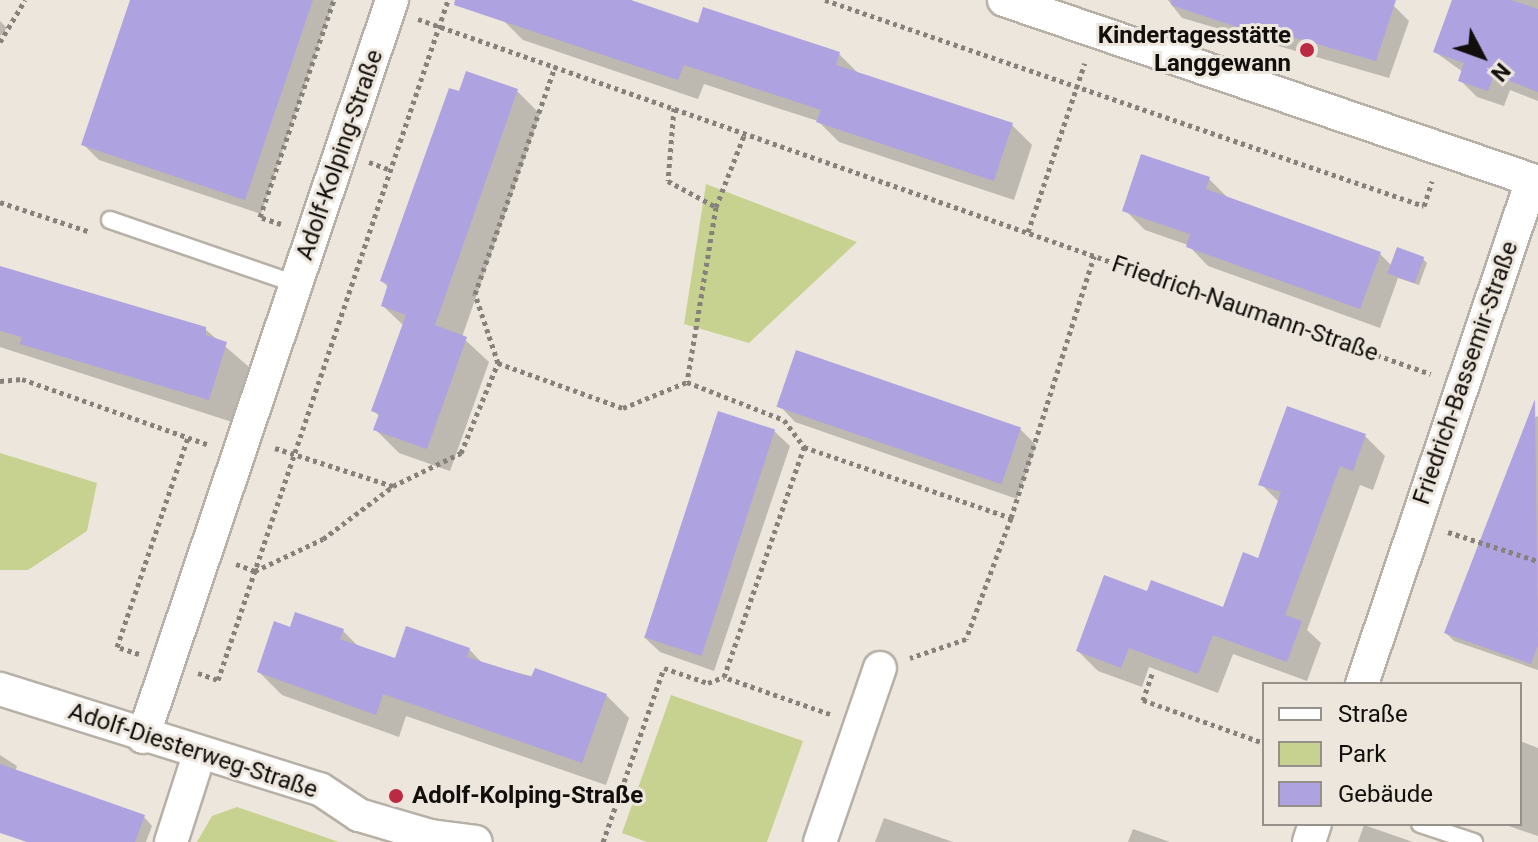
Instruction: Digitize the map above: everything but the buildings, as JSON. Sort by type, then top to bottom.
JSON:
[{"type":"street","points":[[1004,0],[1535,181]]},
{"type":"street","name":"Adolf-Kolping-Straße","points":[[143,737],[391,4]]},
{"type":"street","name":"Friedrich-Bassemir-Straße","points":[[1363,682],[1462,385],[1535,181]]},
{"type":"street","points":[[820,842],[880,668]]},
{"type":"street","name":"Adolf-Diesterweg-Straße","points":[[0,689],[199,755],[320,789],[359,815],[431,836],[476,842]]},
{"type":"street","points":[[171,842],[199,755]]},
{"type":"lane","points":[[110,220],[296,284]]},
{"type":"lane","points":[[1426,826],[1474,842]]},
{"type":"path","points":[[0,42],[25,0]]},
{"type":"path","points":[[313,235],[260,217],[334,0]]},
{"type":"path","points":[[188,437],[117,647],[218,680],[448,0]]},
{"type":"path","points":[[825,0],[1424,206],[1443,150]]},
{"type":"path","points":[[391,4],[439,27],[674,108],[668,181],[716,207]]},
{"type":"path","points":[[1028,232],[1096,32]]},
{"type":"path","points":[[255,571],[323,539],[393,486],[461,453],[498,363],[475,294],[555,67]]},
{"type":"path","name":"Friedrich-Naumann-Straße","points":[[674,108],[1462,385]]},
{"type":"path","points":[[687,382],[716,207],[745,133]]},
{"type":"path","points":[[0,202],[88,233],[110,220]]},
{"type":"path","points":[[880,668],[966,639],[1011,518],[1094,256]]},
{"type":"path","points":[[498,363],[623,408],[687,382],[784,420],[804,447],[1011,518]]},
{"type":"path","points":[[0,381],[22,379],[188,437],[295,454],[393,486]]},
{"type":"path","points":[[724,677],[804,447]]},
{"type":"path","name":"Friedrich-Bassemir-Straße","points":[[1416,521],[1538,561]]},
{"type":"path","points":[[603,842],[664,668],[708,683],[724,677],[861,724]]},
{"type":"path","points":[[1152,674],[1143,700],[1262,742]]},
{"type":"green space","points":[[706,184],[857,242],[749,343],[684,324]]},
{"type":"green space","points":[[0,453],[97,483],[87,531],[28,570],[0,570]]},
{"type":"green space","points":[[671,695],[803,741],[767,842],[647,842],[622,833]]},
{"type":"green space","points":[[237,807],[339,842],[197,842],[212,816]]},
{"type":"place","name":"Kindertagesstätte Langgewann","points":[[1307,50]]},
{"type":"place","name":"Adolf-Kolping-Straße","points":[[396,796]]}]
